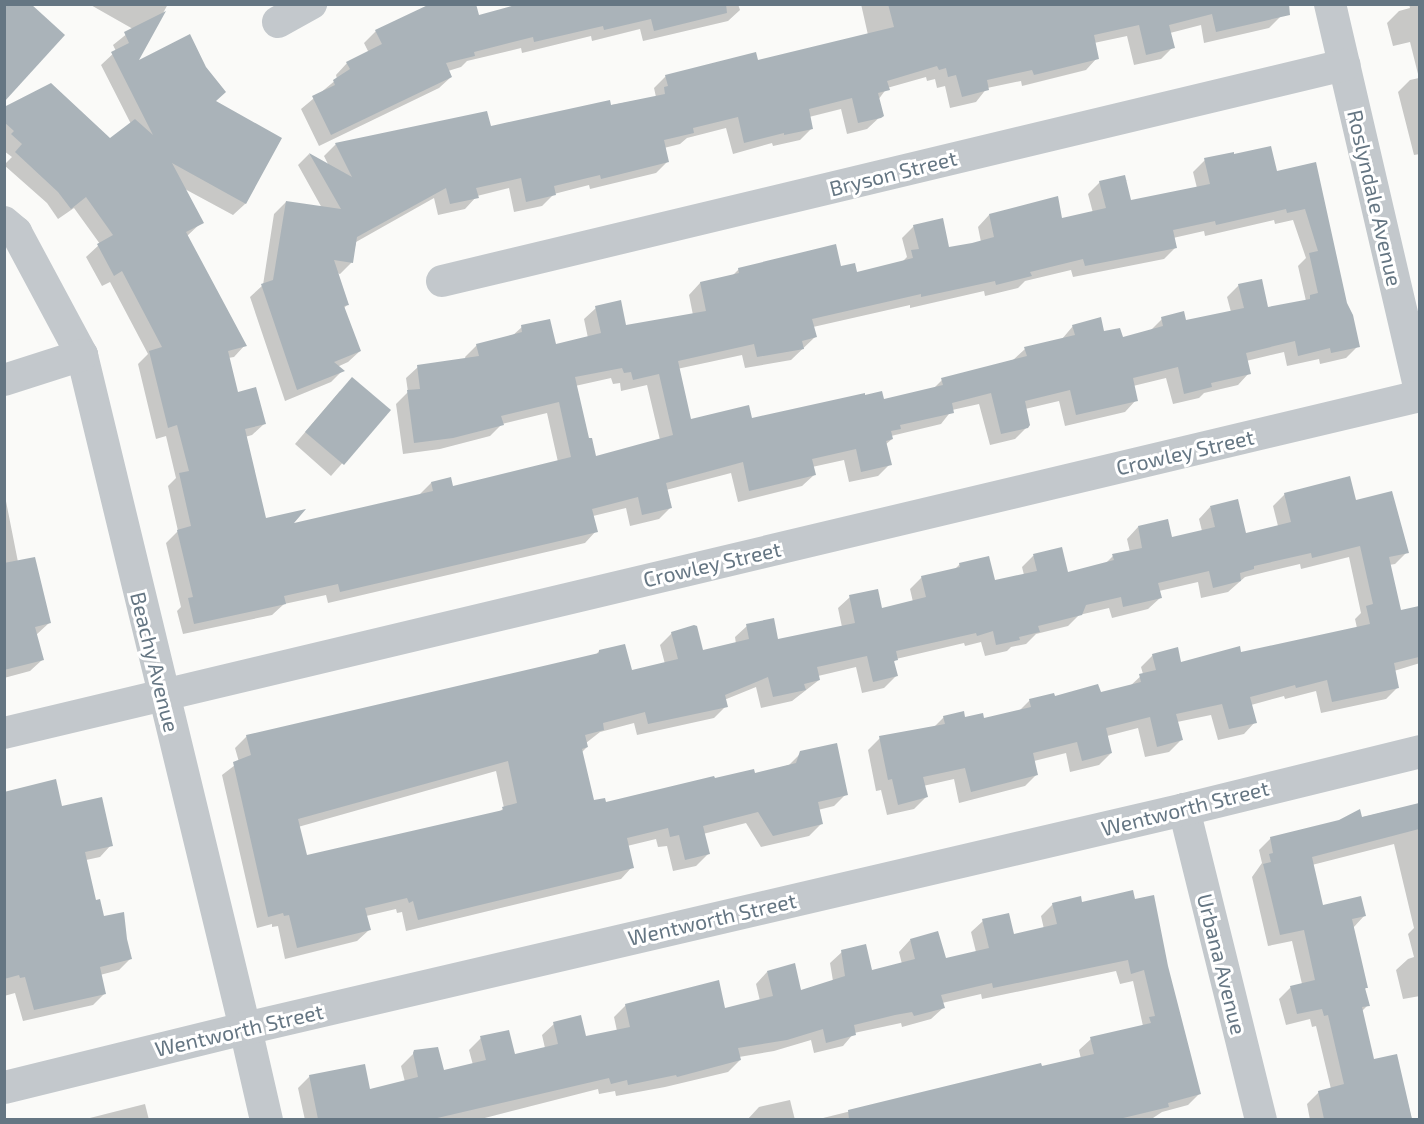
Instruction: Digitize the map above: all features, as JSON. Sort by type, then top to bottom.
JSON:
[{"type":"street","points":[[278,22],[311,4]]},
{"type":"street","name":"Roslyndale Avenue","points":[[1330,4],[1419,394]]},
{"type":"street","name":"Bryson Street","points":[[442,281],[1344,65]]},
{"type":"street","name":"Beachy Avenue","points":[[4,222],[16,232],[82,355],[266,1119]]},
{"type":"street","points":[[4,380],[82,355]]},
{"type":"street","name":"Crowley Street","points":[[4,732],[1419,394]]},
{"type":"street","name":"Wentworth Street","points":[[4,1087],[245,1028],[1184,809],[1419,751]]},
{"type":"street","name":"Urbana Avenue","points":[[1184,809],[1261,1119]]},
{"type":"building","points":[[4,4],[31,4],[65,35],[4,102]]},
{"type":"building","points":[[430,4],[476,4],[479,15],[519,4],[726,4],[727,13],[654,31],[651,19],[604,30],[603,26],[534,42],[533,37],[474,52],[475,56],[446,63],[452,77],[331,135],[312,96],[335,85],[333,80],[350,69],[346,62],[382,44],[375,30]]},
{"type":"building","points":[[888,4],[1289,4],[1290,15],[1216,32],[1212,14],[1169,25],[1175,48],[1146,55],[1139,25],[1094,35],[1099,59],[1034,75],[1032,70],[987,80],[989,90],[962,97],[956,75],[948,77],[946,68],[939,70],[937,66],[887,81],[890,90],[878,93],[884,116],[881,118],[858,123],[852,98],[809,109],[813,129],[784,135],[784,133],[744,143],[738,117],[693,128],[694,133],[664,140],[669,162],[601,179],[600,175],[554,186],[556,195],[526,202],[521,178],[476,188],[479,198],[450,204],[446,188],[357,237],[353,263],[334,260],[349,305],[344,306],[361,351],[334,362],[345,371],[297,390],[261,284],[273,280],[286,201],[341,209],[309,153],[352,177],[335,143],[487,111],[491,126],[610,100],[611,105],[665,94],[664,87],[668,86],[665,75],[756,52],[758,60],[894,27]]},
{"type":"building","points":[[166,11],[139,60],[190,34],[206,67],[226,92],[216,101],[282,138],[246,204],[172,163],[204,223],[186,232],[247,346],[228,351],[238,392],[256,387],[266,424],[245,429],[266,518],[306,509],[294,523],[433,491],[431,482],[451,477],[453,486],[571,457],[559,402],[501,416],[504,425],[453,438],[414,443],[407,390],[420,389],[417,365],[479,356],[476,344],[522,332],[521,325],[550,319],[556,344],[601,333],[595,306],[621,300],[626,325],[706,311],[700,282],[739,273],[738,268],[836,244],[841,266],[855,263],[857,272],[913,258],[911,250],[919,249],[913,225],[943,218],[949,247],[972,243],[994,237],[989,214],[1058,196],[1062,218],[1106,208],[1099,181],[1125,175],[1131,200],[1210,184],[1204,158],[1271,146],[1277,171],[1316,162],[1347,303],[1353,315],[1360,347],[1331,353],[1330,348],[1298,356],[1295,341],[1246,353],[1251,374],[1211,383],[1212,387],[1184,394],[1178,367],[1133,378],[1138,401],[1076,415],[1070,390],[1025,401],[1030,425],[1028,428],[1001,434],[991,393],[952,403],[954,413],[900,425],[901,429],[891,431],[893,439],[886,441],[892,465],[861,472],[856,449],[812,459],[816,475],[749,491],[743,462],[666,483],[672,508],[642,515],[638,497],[592,509],[598,532],[340,592],[338,584],[284,596],[286,604],[194,624],[188,598],[193,597],[177,530],[191,526],[179,473],[189,471],[177,425],[168,428],[149,351],[162,347],[122,271],[114,276],[97,244],[113,235],[86,197],[71,209],[58,192],[15,152],[22,144],[11,134],[14,131],[4,122],[4,107],[51,83],[110,138],[135,119],[153,135],[111,52],[129,43],[124,32]],"holes":[[[1286,209],[1287,213],[1305,209],[1318,251],[1309,253],[1318,293],[1310,295],[1310,299],[1268,307],[1262,279],[1238,284],[1244,308],[1186,320],[1184,311],[1161,317],[1163,326],[1123,337],[1120,328],[1104,331],[1101,317],[1072,325],[1075,335],[1024,347],[1027,356],[941,378],[943,385],[884,399],[882,391],[865,395],[865,393],[752,418],[749,405],[691,419],[678,361],[754,344],[757,357],[804,349],[802,341],[817,337],[812,319],[921,294],[921,297],[995,281],[996,285],[1032,276],[1030,272],[1083,259],[1085,266],[1177,248],[1173,230],[1215,221],[1216,225]],[[622,368],[624,373],[631,372],[633,380],[659,374],[673,435],[596,456],[592,438],[589,438],[575,377]]]},
{"type":"building","points":[[352,377],[391,410],[344,465],[305,432]]},
{"type":"building","points":[[1350,476],[1356,500],[1392,491],[1409,553],[1389,557],[1401,610],[1419,606],[1419,657],[1394,663],[1399,688],[1332,702],[1327,680],[1296,688],[1295,685],[1250,697],[1257,723],[1229,729],[1222,704],[1176,714],[1183,740],[1157,747],[1150,717],[1106,728],[1112,753],[1082,761],[1077,742],[1033,753],[1038,775],[971,792],[965,768],[923,777],[928,797],[898,805],[892,779],[888,780],[879,736],[945,724],[943,716],[964,711],[965,717],[983,713],[984,718],[1031,707],[1029,699],[1054,693],[1055,696],[1098,684],[1101,692],[1141,682],[1139,674],[1156,670],[1152,654],[1178,647],[1181,662],[1240,646],[1241,652],[1370,624],[1366,606],[1373,604],[1360,546],[1312,558],[1311,553],[1254,566],[1254,569],[1240,573],[1241,581],[1213,588],[1209,571],[1158,583],[1162,598],[1123,607],[1121,597],[1086,605],[1082,615],[1038,626],[1040,632],[1019,637],[1020,640],[996,645],[993,631],[896,651],[898,660],[894,661],[898,676],[873,682],[867,656],[817,667],[820,680],[804,684],[806,690],[773,697],[768,677],[725,695],[728,707],[648,724],[645,712],[603,723],[604,730],[585,735],[588,747],[582,749],[594,800],[605,798],[606,802],[714,776],[715,778],[754,769],[755,773],[796,763],[800,751],[837,743],[848,795],[818,802],[823,824],[773,836],[758,812],[703,826],[710,854],[685,860],[679,835],[670,837],[668,828],[627,838],[634,868],[418,920],[413,901],[409,903],[407,898],[365,908],[371,930],[297,948],[289,915],[284,916],[283,913],[268,917],[233,762],[251,755],[246,735],[599,653],[599,650],[625,644],[632,670],[678,659],[671,632],[694,625],[697,626],[703,650],[749,639],[746,624],[774,618],[778,639],[855,623],[849,595],[878,589],[882,608],[926,597],[921,576],[960,567],[959,563],[989,556],[995,580],[1037,571],[1033,554],[1062,547],[1068,572],[1114,560],[1112,554],[1142,548],[1138,526],[1168,519],[1172,537],[1215,527],[1210,506],[1238,499],[1246,533],[1291,522],[1284,493]],"holes":[[[508,761],[517,803],[502,807],[503,810],[307,855],[298,819]]]},
{"type":"building","points":[[35,557],[51,623],[35,627],[44,660],[4,670],[4,563]]},
{"type":"building","points":[[56,779],[62,806],[102,797],[113,846],[85,852],[96,900],[100,899],[104,916],[124,912],[132,959],[100,967],[106,994],[34,1010],[25,977],[20,978],[19,975],[4,979],[4,792]]},
{"type":"building","points":[[1419,803],[1419,829],[1312,857],[1323,905],[1361,896],[1366,916],[1352,919],[1368,988],[1365,988],[1370,1006],[1362,1007],[1374,1059],[1397,1054],[1412,1119],[1324,1119],[1318,1091],[1344,1084],[1328,1015],[1324,1016],[1322,1009],[1297,1014],[1290,986],[1315,980],[1304,930],[1280,935],[1263,864],[1271,862],[1269,854],[1273,853],[1270,837],[1339,820],[1360,809],[1362,817]]},
{"type":"building","points":[[1133,890],[1135,899],[1154,895],[1168,966],[1201,1094],[1168,1103],[1169,1107],[1119,1119],[849,1119],[848,1110],[1041,1063],[1042,1066],[1094,1054],[1090,1037],[1151,1023],[1149,1017],[1155,1016],[1144,970],[1131,974],[1128,960],[993,988],[992,983],[941,995],[945,1008],[914,1016],[912,1012],[895,1015],[854,1025],[856,1035],[826,1043],[823,1029],[787,1040],[738,1048],[741,1060],[677,1077],[676,1075],[628,1085],[627,1080],[611,1084],[609,1078],[433,1119],[318,1119],[309,1075],[365,1064],[370,1089],[418,1077],[414,1050],[438,1047],[444,1070],[486,1060],[480,1036],[509,1030],[515,1054],[558,1044],[553,1022],[581,1015],[586,1036],[630,1027],[625,1004],[719,980],[725,1008],[773,996],[767,971],[795,963],[801,990],[845,976],[841,950],[866,944],[872,970],[915,959],[910,939],[938,931],[946,958],[989,948],[982,919],[1009,913],[1014,934],[1057,924],[1052,903],[1081,896],[1082,902]]}]
